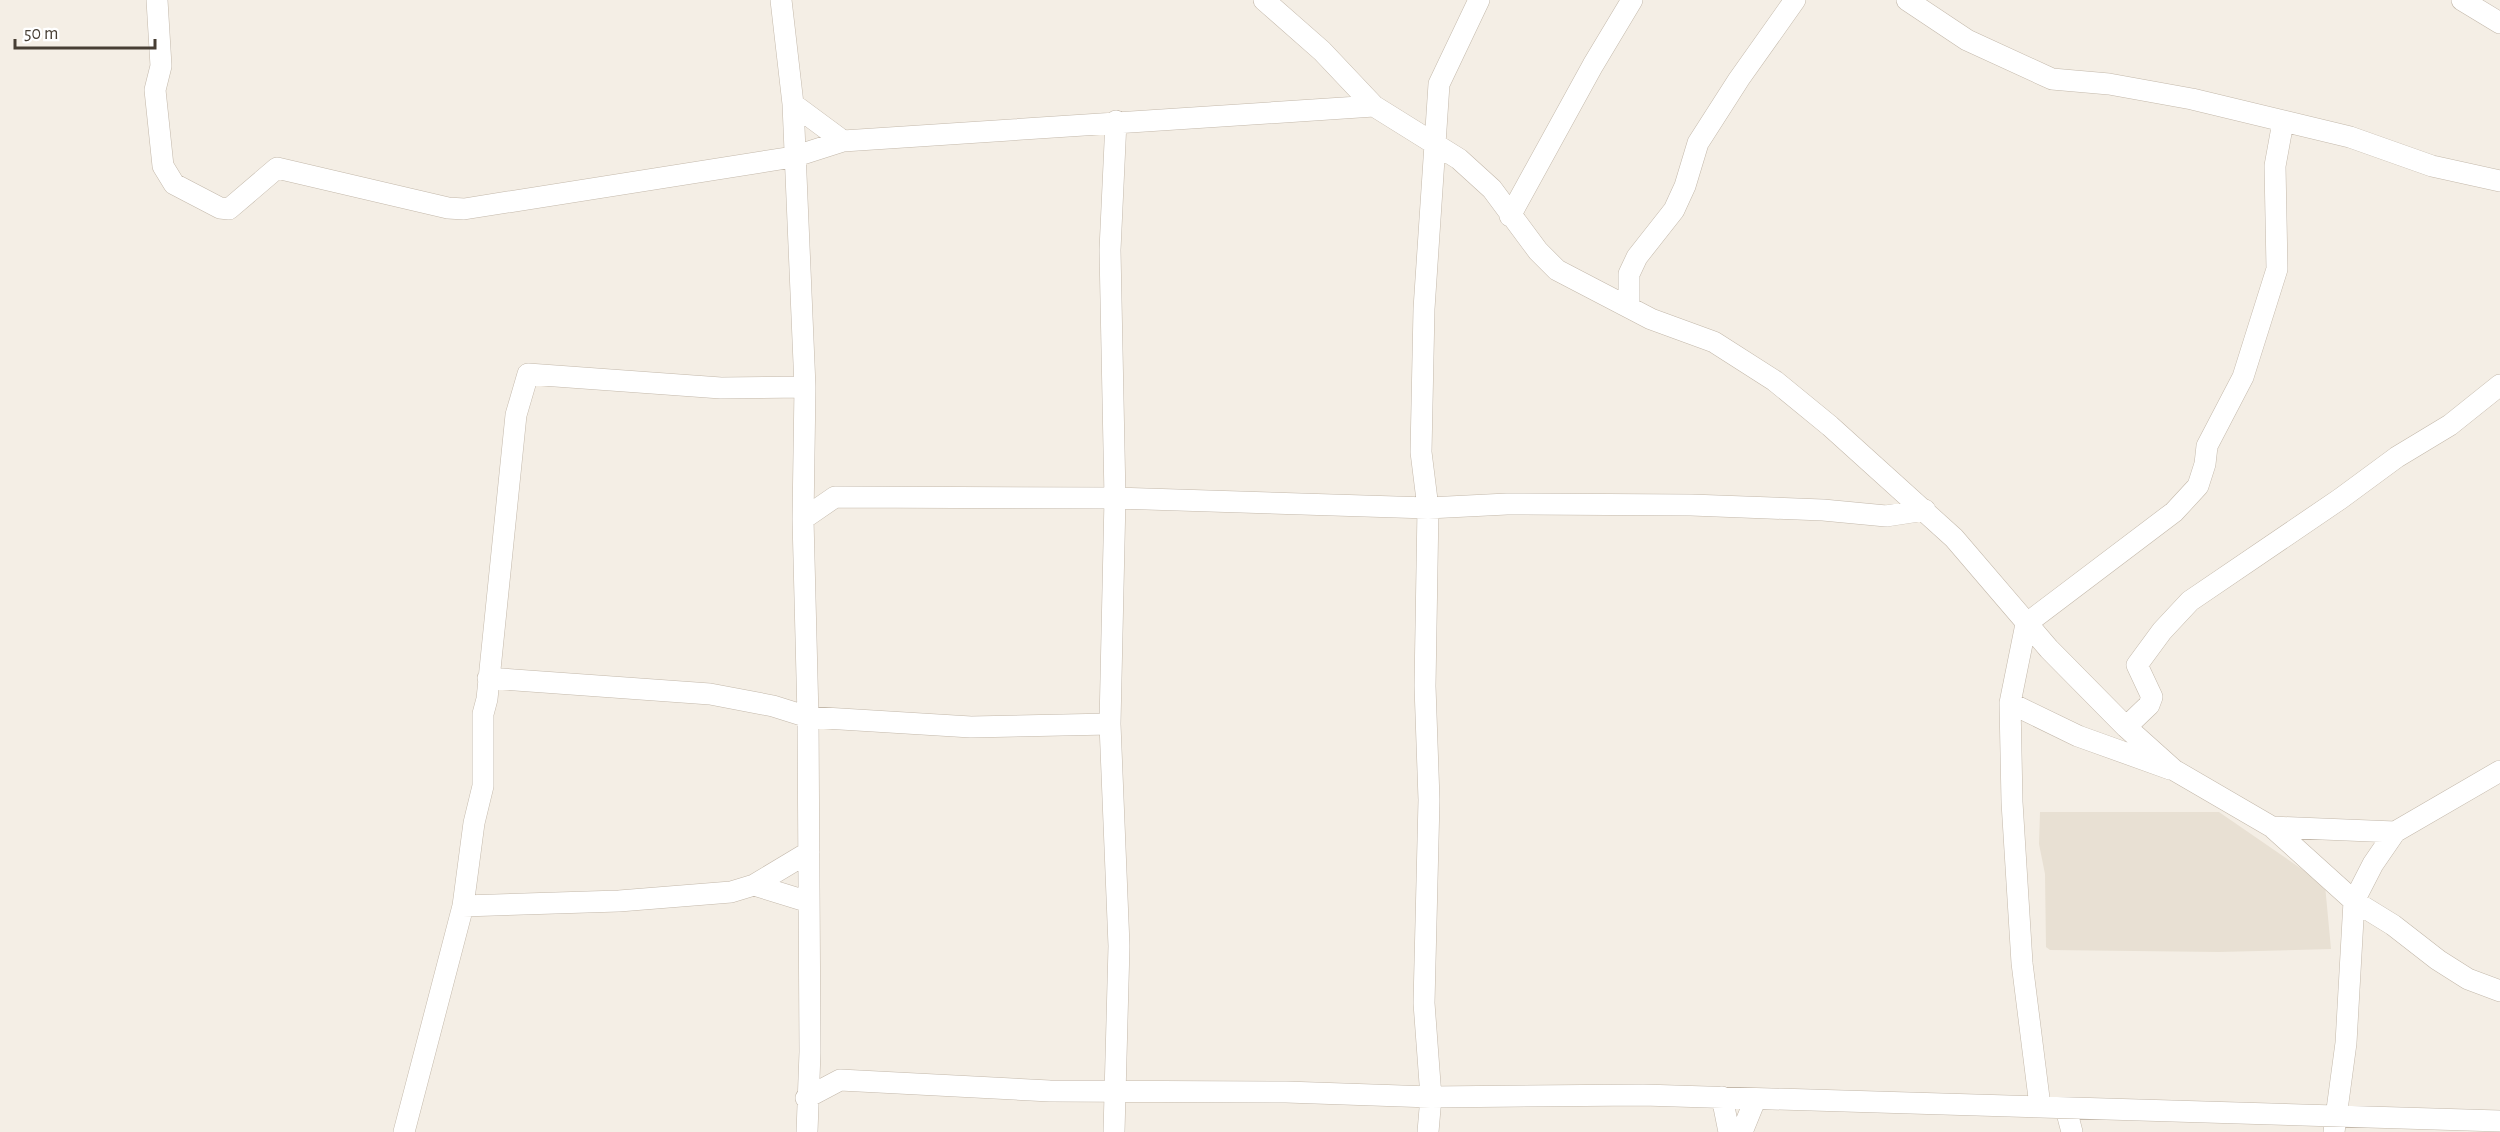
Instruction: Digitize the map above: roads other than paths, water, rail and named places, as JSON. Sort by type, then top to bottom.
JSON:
[{"type":"street","points":[[158,0],[161,66],[155,90],[163,166],[174,184],[220,208],[229,209],[271,170],[277,168],[448,208],[464,209],[793,157],[843,141],[1116,121],[1374,106]]},
{"type":"street","points":[[781,0],[793,104],[793,157],[805,387],[803,519],[808,717],[810,1052],[806,1098],[807,1132]]},
{"type":"street","points":[[1264,0],[1322,51],[1374,106],[1459,159],[1492,189],[1538,251],[1557,270],[1651,319],[1714,342],[1775,381],[1954,538],[2026,624],[2126,727],[2174,770]]},
{"type":"street","points":[[1428,1132],[1431,1097],[1425,1003],[1429,800],[1425,686],[1428,508],[1421,452],[1424,299],[1439,84],[1479,0]]},
{"type":"street","points":[[1510,216],[1593,64],[1632,0]]},
{"type":"street","points":[[1629,306],[1629,274],[1637,257],[1674,210],[1685,186],[1698,143],[1738,79],[1795,0]]},
{"type":"street","points":[[1907,0],[1967,40],[2052,79],[2109,84],[2192,99],[2350,137],[2432,166],[2500,181]]},
{"type":"street","points":[[2462,0],[2500,23]]},
{"type":"street","points":[[793,104],[843,141]]},
{"type":"street","points":[[1114,1132],[1119,946],[1110,724],[1115,498],[1110,250],[1116,121]]},
{"type":"street","points":[[2040,1106],[2022,963],[2012,802],[2010,703],[2026,624],[2174,512],[2198,486],[2205,464],[2207,446],[2243,378],[2277,269],[2275,166],[2283,122]]},
{"type":"street","points":[[404,1132],[463,906],[474,823],[483,786],[483,714],[516,415],[528,374],[721,388],[805,387]]},
{"type":"street","points":[[2126,727],[2149,705],[2152,697],[2137,665],[2162,631],[2190,601],[2340,499],[2397,457],[2450,425],[2500,385]]},
{"type":"street","points":[[804,469],[835,497]]},
{"type":"street","points":[[803,519],[835,497],[1115,498],[1428,508],[1507,504],[1691,505],[1823,510],[1886,516],[1924,510]]},
{"type":"street","points":[[488,678],[710,694],[773,706],[808,717],[971,727],[1110,724]]},
{"type":"street","points":[[2010,703],[2087,740],[2174,770],[2272,826],[2354,901],[2393,925],[2448,966],[2468,978],[2500,991]]},
{"type":"street","points":[[2336,1124],[2354,901],[2373,864],[2395,832],[2500,771]]},
{"type":"street","points":[[2272,826],[2395,832]]},
{"type":"street","points":[[463,906],[731,892],[754,885],[809,852]]},
{"type":"street","points":[[754,885],[809,902]]},
{"type":"street","points":[[810,1052],[840,1080]]},
{"type":"street","points":[[806,1098],[840,1080],[966,1088],[1286,1092],[1431,1097],[1643,1095],[1755,1100],[2040,1106],[2301,1124],[2500,1121]]},
{"type":"street","points":[[1722,1098],[1729,1132]]},
{"type":"street","points":[[1742,1132],[1755,1100]]},
{"type":"street","points":[[2066,1109],[2072,1132]]}]
